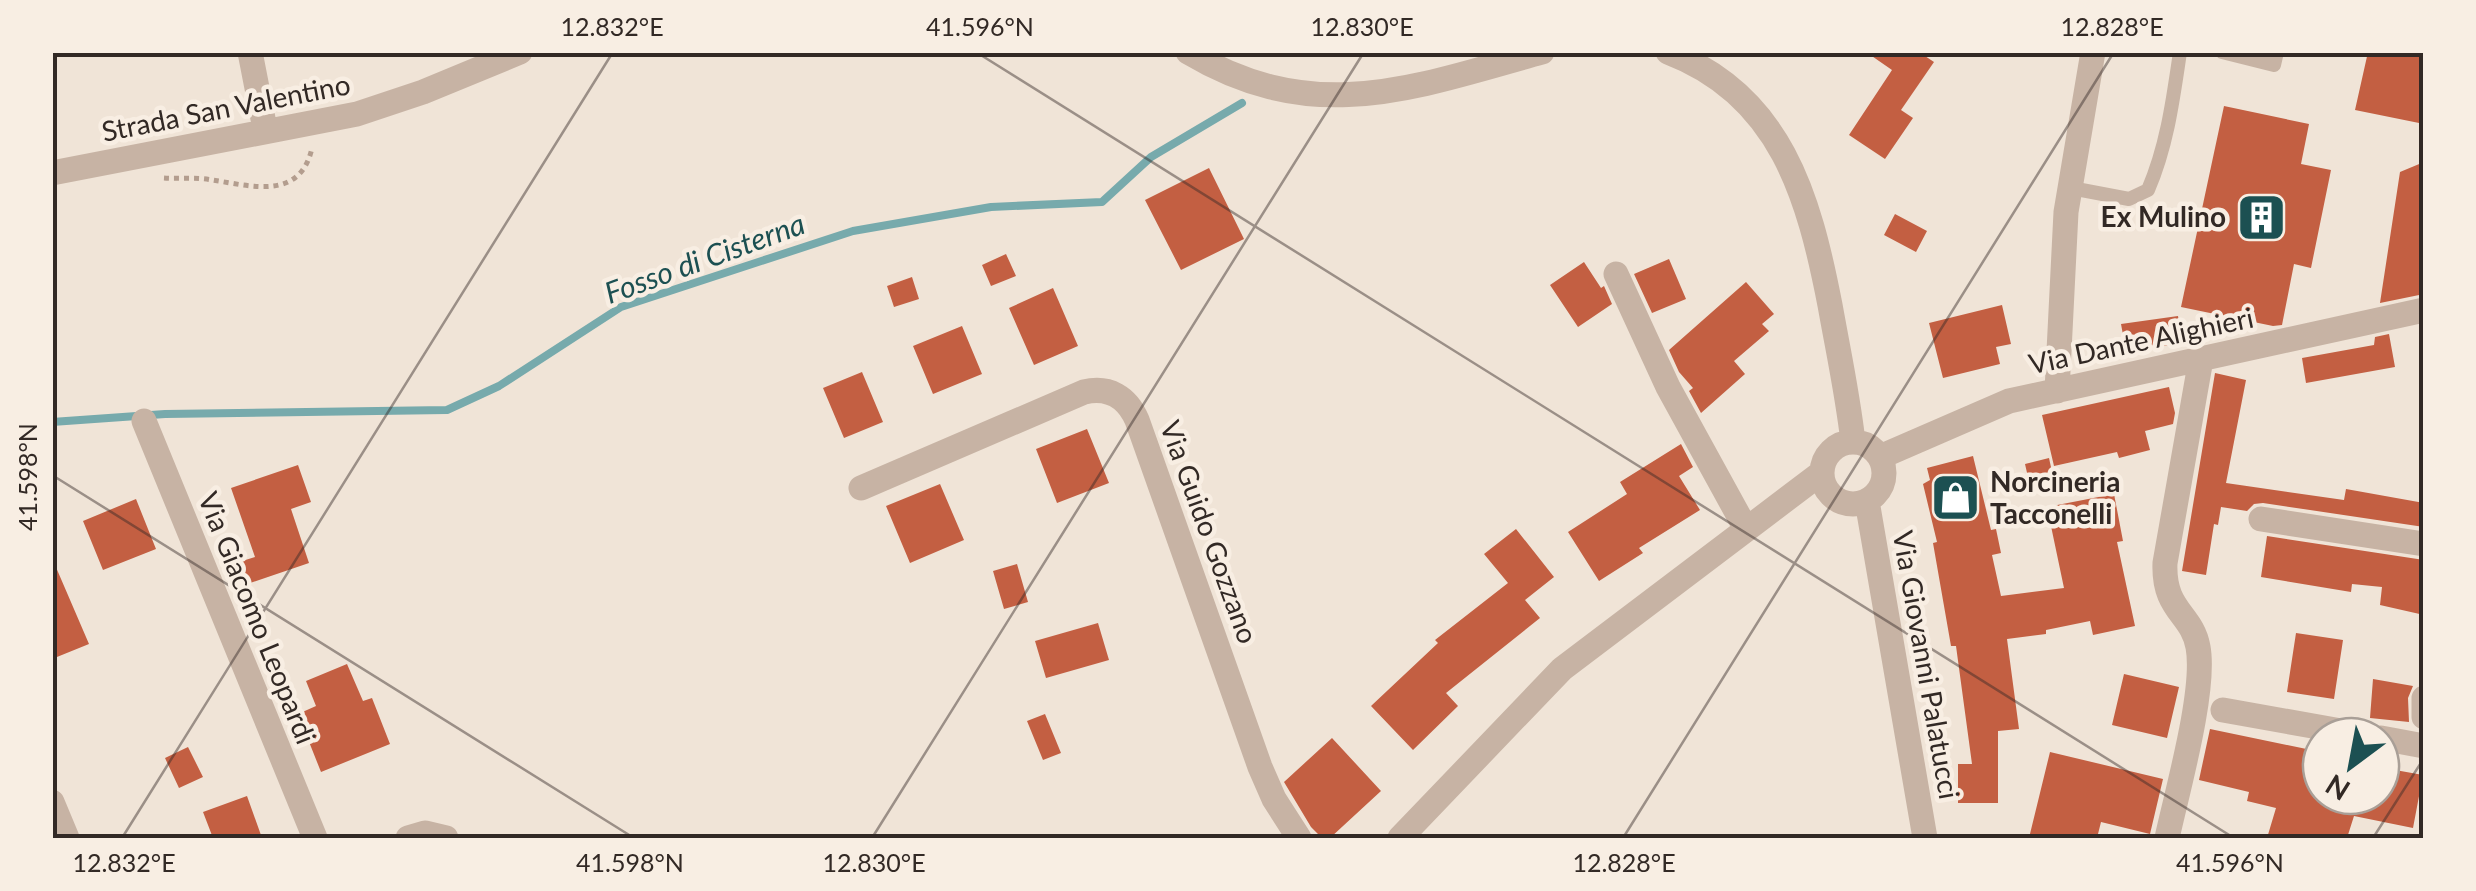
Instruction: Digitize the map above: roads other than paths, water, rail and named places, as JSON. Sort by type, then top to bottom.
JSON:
[{"type":"street","points":[[250,52],[266,129]]},
{"type":"street","name":"Strada San Valentino","points":[[52,174],[379,108],[520,52]]},
{"type":"street","points":[[1195,57],[1246,82],[1297,94],[1344,96],[1391,91],[1542,52]]},
{"type":"street","points":[[1668,52],[1711,75],[1750,105],[1777,139],[1793,171],[1822,265],[1848,400],[1852,442]]},
{"type":"street","points":[[2057,390],[2062,266],[2092,52]]},
{"type":"street","points":[[1616,274],[1668,387],[1746,529]]},
{"type":"street","name":"Via Dante Alighieri","points":[[1880,457],[2009,401],[2424,310]]},
{"type":"street","points":[[2167,838],[2195,702],[2199,653],[2194,636],[2172,605],[2166,588],[2165,563],[2201,359]]},
{"type":"street","name":"Via Guido Gozzano","points":[[861,488],[1084,392],[1100,389],[1122,399],[1137,420],[1266,782],[1299,838]]},
{"type":"street","name":"Via Giacomo Leopardi","points":[[144,421],[315,838]]},
{"type":"street","points":[[1852,442],[1872,449],[1880,457],[1884,477],[1868,501],[1846,504],[1836,500],[1823,484],[1823,464],[1834,448],[1852,442]]},
{"type":"street","points":[[1400,838],[1562,670],[1821,473]]},
{"type":"street","name":"Via Giovanni Palatucci","points":[[1868,501],[1925,838]]},
{"type":"street","points":[[2261,518],[2424,544]]},
{"type":"street","points":[[2424,698],[2424,717]]},
{"type":"street","points":[[2223,710],[2301,724]]},
{"type":"street","points":[[52,802],[68,838]]},
{"type":"street","points":[[408,838],[425,833],[446,838]]},
{"type":"lane","points":[[2071,188],[2129,199],[2148,190],[2168,130],[2180,52]]},
{"type":"lane","points":[[2222,52],[2274,65],[2277,52]]},
{"type":"waterway","name":"Fosso di Cisterna","points":[[52,422],[165,414],[447,410],[499,386],[621,307],[853,231],[991,207],[1102,202],[1151,157],[1242,103]]},
{"type":"place","name":"Ex Mulino","points":[[2261,217]]},
{"type":"place","name":"Norcineria Tacconelli","points":[[1955,498]]}]
